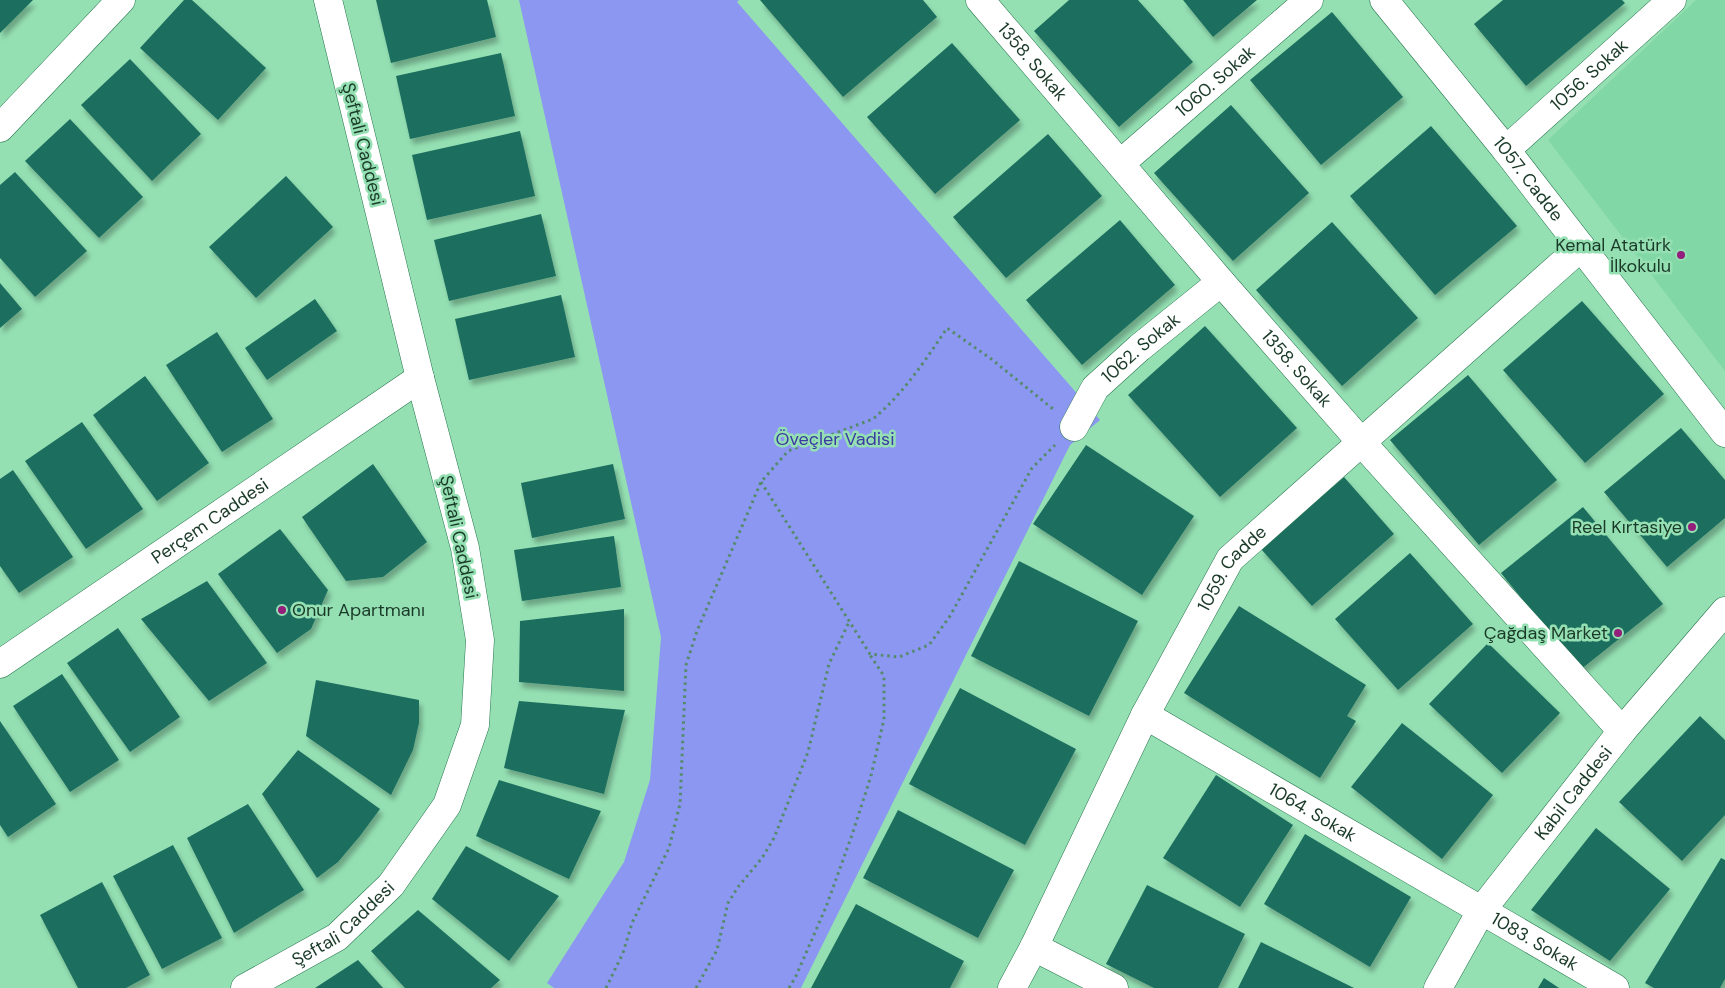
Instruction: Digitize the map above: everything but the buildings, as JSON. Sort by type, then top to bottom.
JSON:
[{"type":"street","points":[[0,128],[121,0]]},
{"type":"street","name":"Şeftali Caddesi","points":[[245,988],[337,937],[391,885],[447,805],[474,725],[480,640],[465,548],[420,378],[328,0]]},
{"type":"street","name":"1358. Sokak","points":[[980,0],[1221,282],[1362,443],[1622,731]]},
{"type":"street","name":"1060. Sokak","points":[[1121,163],[1309,0]]},
{"type":"street","name":"1057. Cadde","points":[[1384,0],[1506,150],[1725,433]]},
{"type":"street","name":"1056. Sokak","points":[[1506,150],[1672,0]]},
{"type":"street","name":"1059. Cadde","points":[[1012,988],[1034,947],[1145,715],[1230,560],[1581,247]]},
{"type":"street","name":"1062. Sokak","points":[[1074,426],[1095,388],[1139,348],[1221,282]]},
{"type":"street","name":"Perçem Caddesi","points":[[0,664],[420,378]]},
{"type":"street","name":"Kabil Caddesi","points":[[1438,988],[1480,911],[1622,731],[1725,611]]},
{"type":"street","name":"1064. Sokak","points":[[1145,715],[1480,911]]},
{"type":"street","name":"1083. Sokak","points":[[1480,911],[1615,988]]},
{"type":"street","points":[[1034,947],[1114,988]]},
{"type":"path","points":[[606,988],[623,953],[632,923],[668,848],[680,804],[686,665],[698,631],[761,482],[788,451],[873,419],[884,410],[921,368],[947,328],[990,358],[1074,426],[1032,468],[950,616],[929,645],[899,658],[870,654]]},
{"type":"path","points":[[761,482],[884,676],[884,719],[871,776],[826,907],[789,988]]},
{"type":"path","points":[[696,988],[717,950],[728,903],[738,887],[762,858],[774,838],[808,752],[829,664],[849,621]]},
{"type":"shaded area","name":"Kemal Atatürk İlkokulu","points":[[1696,0],[1725,0],[1725,371],[1548,140]]},
{"type":"green space","name":"Öveçler Vadisi","points":[[519,0],[739,0],[737,2],[1100,420],[1070,445],[801,988],[554,988],[547,983],[624,862],[650,780],[661,637]]},
{"type":"place","name":"Kemal Atatürk İlkokulu","points":[[1681,255]]},
{"type":"place","name":"Reel Kırtasiye","points":[[1692,527]]},
{"type":"place","name":"Onur Apartmanı","points":[[282,610]]},
{"type":"place","name":"Çağdaş Market","points":[[1618,633]]}]
